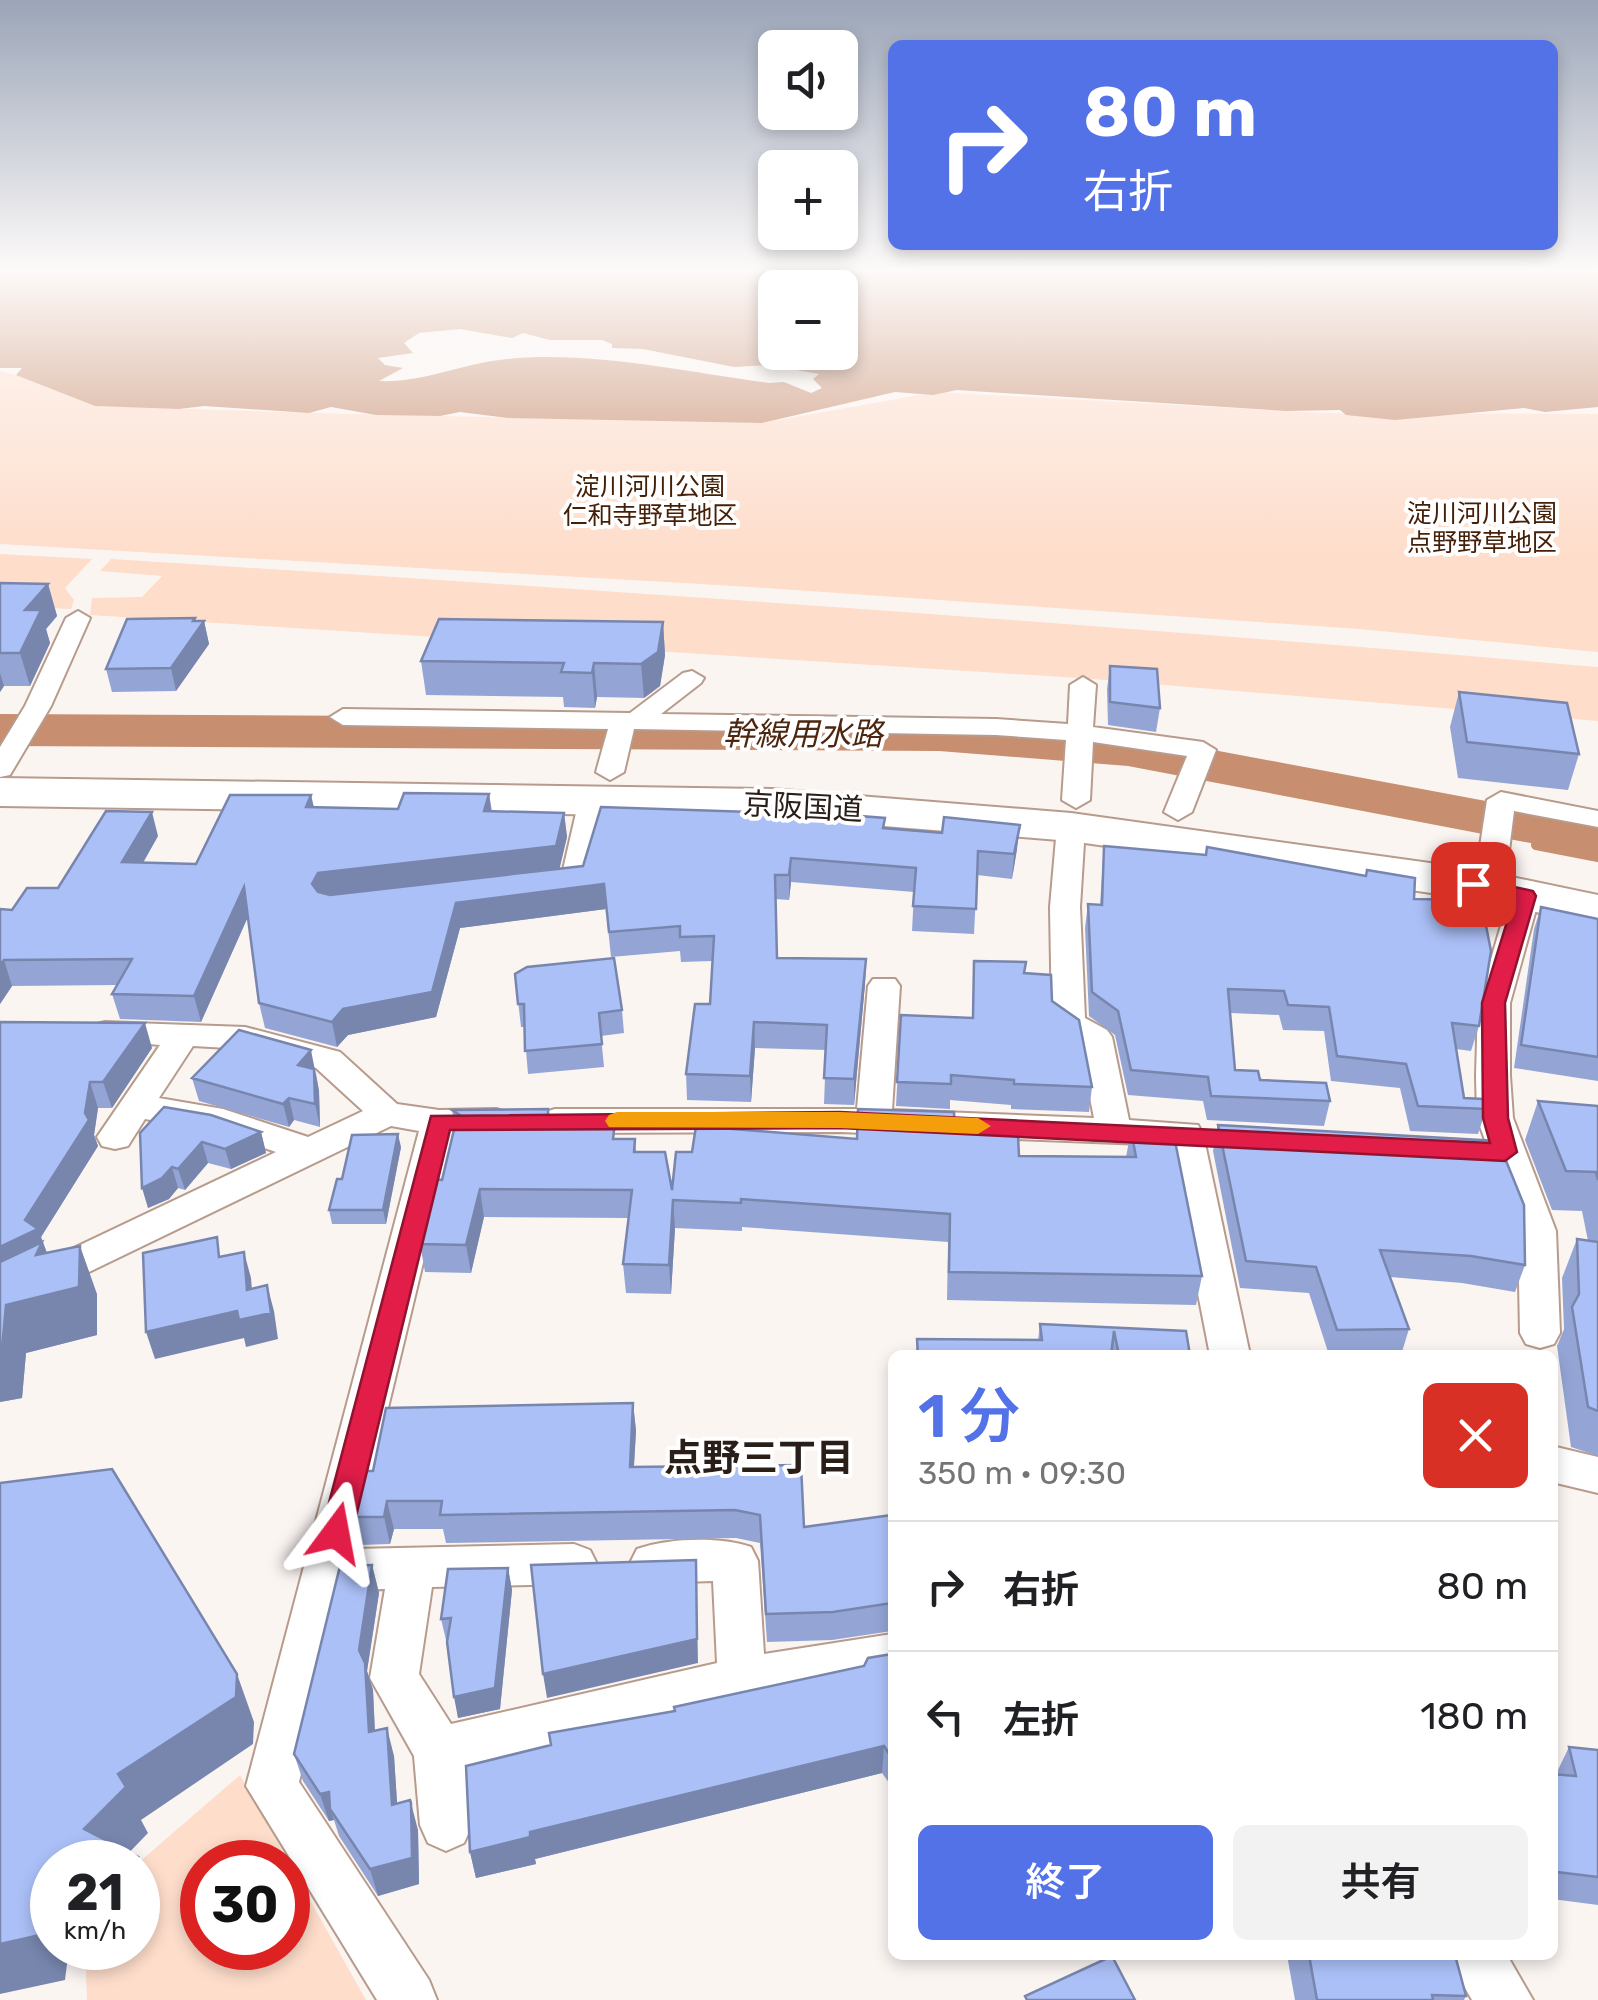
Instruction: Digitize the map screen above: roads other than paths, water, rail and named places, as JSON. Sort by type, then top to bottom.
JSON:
[{"type":"highway","name":"京阪国道","points":[[12,752],[606,775],[771,803],[1077,780],[1191,779],[1494,847],[1598,880]]},
{"type":"highway","name":"京阪国道","points":[[1077,780],[1473,884],[1598,910]]},
{"type":"street","points":[[12,752],[78,618]]},
{"type":"street","points":[[519,887],[575,880],[606,775],[631,719],[692,678]]},
{"type":"street","points":[[1083,685],[1065,907],[1069,1023],[1096,1036],[1114,1132]]},
{"type":"street","points":[[0,715],[12,752]]},
{"type":"street","points":[[343,716],[996,727],[1077,780],[1191,779]]},
{"type":"street","points":[[1494,847],[1501,800],[1598,820]]},
{"type":"street","points":[[1525,896],[1494,1003],[1495,1118],[1536,1231],[1540,1333]]},
{"type":"street","points":[[873,1122],[884,986]]},
{"type":"street","points":[[74,1031],[245,1038],[328,1060],[387,1114],[440,1122],[873,1122],[1225,1137]]},
{"type":"street","points":[[115,1137],[184,1034]]},
{"type":"street","points":[[136,1106],[222,1121],[309,1151]]},
{"type":"street","points":[[0,1300],[387,1114]]},
{"type":"street","points":[[409,2000],[272,1786],[440,1122]]},
{"type":"street","points":[[1185,1134],[1229,1350]]},
{"type":"street","points":[[1465,1150],[1505,1152]]},
{"type":"street","points":[[1558,1465],[1598,1475]]},
{"type":"street","points":[[328,1570],[735,1561],[742,1680]]},
{"type":"street","points":[[412,1568],[394,1678],[439,1752],[446,1824]]},
{"type":"street","points":[[439,1752],[742,1680],[888,1657]]},
{"type":"street","points":[[1477,1960],[1505,2000]]},
{"type":"waterway","name":"幹線用水路","points":[[0,730],[939,735],[1128,750],[1598,839]]},
{"type":"waterway","points":[[1536,845],[1598,857]]},
{"type":"district","name":"点野三丁目","points":[[759,1458]]},
{"type":"park label","name":"淀川河川公園 仁和寺野草地区","points":[[650,500]]},
{"type":"park label","name":"淀川河川公園 点野野草地区","points":[[1482,528]]}]
